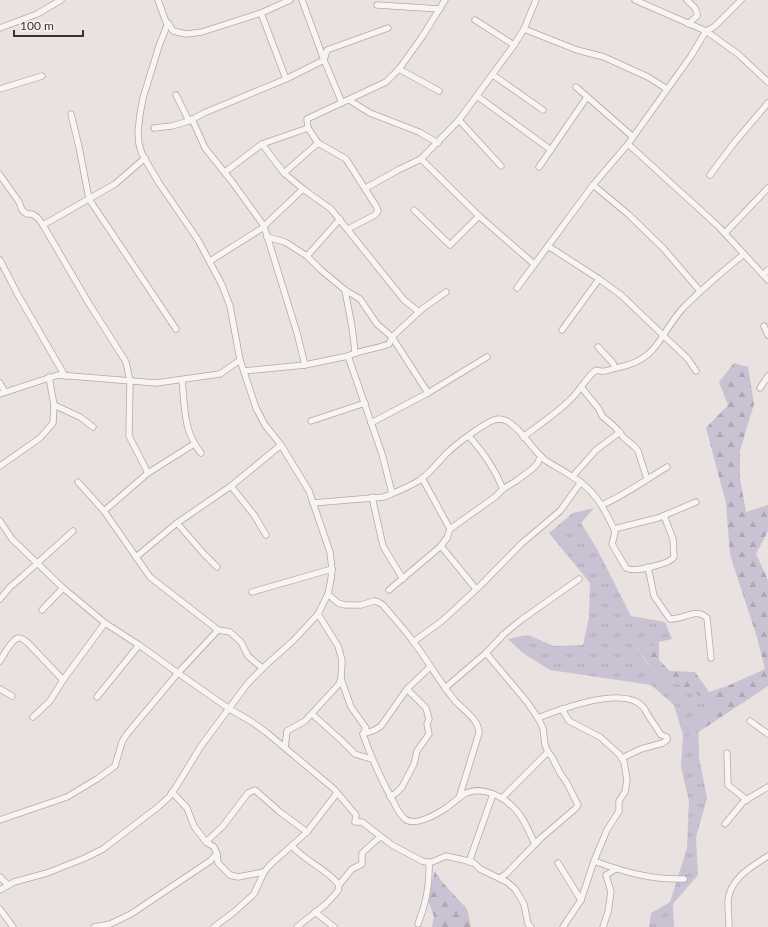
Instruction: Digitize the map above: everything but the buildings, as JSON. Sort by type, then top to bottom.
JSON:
[{"type":"street","points":[[0,28],[37,14],[61,0]]},
{"type":"street","points":[[158,0],[166,22],[173,31],[179,34],[193,34],[261,13],[290,0]]},
{"type":"street","points":[[302,0],[324,60],[342,103]]},
{"type":"street","points":[[348,230],[375,215],[378,211],[366,188],[346,159],[318,143],[308,128],[307,119],[386,82],[399,69],[422,37],[445,0]]},
{"type":"street","points":[[366,188],[421,158],[460,120],[514,45],[524,29],[536,0]]},
{"type":"street","points":[[638,0],[706,31],[738,54],[768,82]]},
{"type":"street","points":[[687,0],[697,10],[697,16],[688,24]]},
{"type":"street","points":[[517,288],[592,185],[628,144],[691,56],[706,31],[714,27],[741,0]]},
{"type":"street","points":[[377,5],[440,9]]},
{"type":"street","points":[[261,13],[286,79]]},
{"type":"street","points":[[476,20],[514,45]]},
{"type":"street","points":[[0,890],[28,877],[47,873],[86,858],[103,849],[148,816],[172,792],[201,746],[248,683],[262,668],[294,640],[318,614],[322,609],[328,594],[332,568],[330,552],[309,491],[281,445],[265,425],[256,408],[240,360],[230,306],[222,285],[198,240],[159,183],[139,144],[138,132],[140,114],[159,46],[168,23]]},
{"type":"street","points":[[324,60],[326,50],[388,28]]},
{"type":"street","points":[[524,29],[577,50],[604,57],[648,77],[667,89]]},
{"type":"street","points":[[154,128],[172,126],[190,120],[286,79],[324,60]]},
{"type":"street","points":[[399,69],[439,91]]},
{"type":"street","points":[[492,75],[544,110]]},
{"type":"street","points":[[0,89],[42,76]]},
{"type":"street","points":[[576,87],[633,137]]},
{"type":"street","points":[[176,95],[204,148],[225,172],[264,226],[297,333],[305,365]]},
{"type":"street","points":[[477,96],[551,150]]},
{"type":"street","points":[[539,167],[587,97]]},
{"type":"street","points":[[349,100],[370,113],[419,132],[438,143]]},
{"type":"street","points":[[710,174],[768,103]]},
{"type":"street","points":[[71,114],[79,147],[88,199],[176,329]]},
{"type":"street","points":[[460,120],[502,166]]},
{"type":"street","points":[[225,172],[262,144],[308,128]]},
{"type":"street","points":[[284,173],[318,143]]},
{"type":"street","points":[[262,144],[284,173],[331,209],[404,300],[420,312]]},
{"type":"street","points":[[628,144],[725,233],[768,280]]},
{"type":"street","points":[[44,225],[115,184],[145,158]]},
{"type":"street","points":[[421,158],[480,216],[534,264]]},
{"type":"street","points":[[0,175],[19,202],[22,210],[26,214],[32,214],[38,218],[44,225],[88,302],[126,362],[130,381],[129,436],[148,473]]},
{"type":"street","points":[[592,185],[628,214],[663,248],[700,291]]},
{"type":"street","points":[[725,233],[768,188]]},
{"type":"street","points":[[210,261],[264,226],[303,189]]},
{"type":"street","points":[[414,210],[450,245],[480,216]]},
{"type":"street","points":[[307,256],[340,219]]},
{"type":"street","points":[[267,237],[285,242],[307,256],[345,290],[360,299],[377,324],[392,337],[428,393]]},
{"type":"street","points":[[548,246],[621,295],[688,359],[696,371]]},
{"type":"street","points":[[523,437],[570,400],[590,375],[596,370],[602,372],[625,367],[636,363],[647,356],[657,346],[678,314],[700,291],[744,254]]},
{"type":"street","points":[[0,260],[18,295],[65,376]]},
{"type":"street","points":[[763,275],[768,270]]},
{"type":"street","points":[[562,330],[599,279]]},
{"type":"street","points":[[345,290],[355,352]]},
{"type":"street","points":[[244,371],[305,365],[348,356],[355,352],[378,348],[389,344],[391,343],[392,337],[420,312],[446,292]]},
{"type":"street","points":[[764,326],[768,335]]},
{"type":"street","points":[[598,348],[602,350],[616,368]]},
{"type":"street","points":[[348,356],[382,454],[392,493]]},
{"type":"street","points":[[371,423],[428,393],[487,357]]},
{"type":"street","points":[[0,383],[3,393],[58,374],[65,376],[156,383],[220,374],[240,360]]},
{"type":"street","points":[[760,388],[768,376]]},
{"type":"street","points":[[0,466],[40,438],[53,424],[54,406],[49,377]]},
{"type":"street","points":[[182,380],[187,427],[194,444],[201,453]]},
{"type":"street","points":[[581,387],[599,409],[602,416],[620,432],[624,438],[635,446],[647,479]]},
{"type":"street","points":[[311,421],[365,403]]},
{"type":"street","points":[[54,406],[80,417],[93,427]]},
{"type":"street","points":[[313,503],[384,497],[422,478],[430,472],[447,453],[469,436],[492,421],[498,419],[506,420],[541,456],[552,465],[581,482],[598,498],[614,529],[615,533],[612,544],[626,568],[633,570],[648,567],[671,561],[674,557],[673,539],[664,516]]},
{"type":"street","points":[[572,476],[596,450],[620,432]]},
{"type":"street","points":[[469,436],[483,452],[495,471],[503,489]]},
{"type":"street","points":[[104,511],[148,473],[194,444]]},
{"type":"street","points":[[136,557],[177,523],[231,486],[281,445]]},
{"type":"street","points":[[390,590],[430,558],[447,538],[450,529],[531,470],[537,464],[541,456]]},
{"type":"street","points":[[602,505],[626,493],[667,467]]},
{"type":"street","points":[[422,478],[450,529]]},
{"type":"street","points":[[78,482],[104,511],[150,577],[218,630],[230,632],[241,642],[248,656],[262,668]]},
{"type":"street","points":[[413,642],[442,621],[476,590],[522,544],[560,511],[581,482]]},
{"type":"street","points":[[231,486],[254,515],[266,535]]},
{"type":"street","points":[[372,497],[383,546],[403,579]]},
{"type":"street","points":[[614,529],[664,516],[696,502]]},
{"type":"street","points":[[0,521],[12,539],[63,588],[105,623],[139,645],[228,708],[252,722],[285,747],[337,793],[356,815],[355,822],[362,822],[392,845],[422,861],[428,862],[446,856],[464,860],[474,863],[480,869],[500,878],[515,888],[524,904],[527,926]]},
{"type":"street","points":[[177,523],[204,554],[217,566]]},
{"type":"street","points":[[0,599],[10,587],[74,531]]},
{"type":"street","points":[[441,546],[457,564],[468,582],[476,590]]},
{"type":"street","points":[[648,567],[654,596],[670,619],[697,613],[702,614],[707,618],[711,658]]},
{"type":"street","points":[[252,592],[332,568]]},
{"type":"street","points":[[445,688],[486,654],[504,634],[521,620],[579,579]]},
{"type":"street","points":[[42,610],[63,588]]},
{"type":"street","points":[[328,594],[338,603],[345,605],[362,605],[374,601],[383,605],[413,642],[445,688],[479,726],[479,733],[459,798]]},
{"type":"street","points":[[318,614],[338,646],[342,660],[341,679],[351,707],[366,728],[363,734],[371,759],[399,813],[410,822],[417,822],[446,808],[467,793],[475,791],[487,792],[502,798],[515,808],[535,844]]},
{"type":"street","points":[[33,717],[50,701],[63,680],[105,623]]},
{"type":"street","points":[[0,820],[67,796],[97,779],[115,766],[122,742],[127,734],[218,630]]},
{"type":"street","points":[[0,661],[12,641],[20,638],[27,642],[63,680]]},
{"type":"street","points":[[97,697],[139,645]]},
{"type":"street","points":[[486,654],[527,702],[538,718],[543,728],[545,745],[548,752],[567,783],[578,805],[500,878]]},
{"type":"street","points":[[363,734],[375,730],[380,726],[408,689],[430,667]]},
{"type":"street","points":[[285,747],[287,731],[305,721],[341,679]]},
{"type":"street","points":[[0,689],[12,696]]},
{"type":"street","points":[[390,797],[402,787],[414,764],[417,751],[429,734],[427,724],[429,719],[426,708],[408,689]]},
{"type":"street","points":[[538,718],[562,709],[600,699],[626,697],[643,706],[661,736],[667,737],[667,740],[663,743],[641,749],[622,758]]},
{"type":"street","points":[[562,709],[569,721],[591,731],[600,737],[622,758],[627,772],[625,792],[619,801],[619,811],[607,830],[580,900],[563,927]]},
{"type":"street","points":[[312,714],[355,754],[371,759]]},
{"type":"street","points":[[750,722],[768,734]]},
{"type":"street","points":[[502,798],[548,752]]},
{"type":"street","points":[[727,753],[728,785],[747,800]]},
{"type":"street","points":[[725,824],[744,802],[768,787]]},
{"type":"street","points":[[206,842],[223,826],[248,792],[255,790],[280,812],[307,832]]},
{"type":"street","points":[[172,792],[187,808],[194,826],[206,842],[214,847],[217,854],[218,863],[230,875],[238,877],[264,872]]},
{"type":"street","points":[[214,927],[254,894],[264,872],[276,859],[307,832],[337,793]]},
{"type":"street","points":[[469,862],[493,794]]},
{"type":"street","points":[[297,927],[326,904],[338,891],[339,885],[352,870],[362,864],[362,853],[380,837]]},
{"type":"street","points":[[292,846],[304,858],[329,875],[339,885]]},
{"type":"street","points":[[94,927],[110,924],[131,914],[210,861],[217,854]]},
{"type":"street","points":[[729,927],[728,900],[736,880],[768,856]]},
{"type":"street","points":[[594,861],[642,876],[667,880],[684,879]]},
{"type":"street","points":[[418,924],[426,898],[430,874],[428,862]]},
{"type":"street","points":[[558,863],[580,900]]},
{"type":"street","points":[[603,927],[608,912],[611,892],[606,875],[616,869]]},
{"type":"street","points":[[256,873],[260,880]]},
{"type":"street","points":[[506,874],[509,884]]},
{"type":"street","points":[[0,877],[8,885]]},
{"type":"street","points":[[0,909],[13,927]]},
{"type":"street","points":[[315,912],[334,927]]},
{"type":"green space","points":[[734,363],[748,367],[754,404],[740,451],[740,478],[746,512],[768,505],[768,531],[756,554],[768,580],[768,686],[685,741],[698,720],[717,705],[657,673],[639,653],[659,642],[659,660],[670,671],[695,672],[709,692],[727,686],[765,669],[756,634],[730,555],[726,503],[706,428],[728,405],[719,382]]},
{"type":"green space","points":[[594,508],[581,523],[597,549],[631,616],[665,622],[672,639],[659,642],[639,654],[657,673],[718,705],[698,720],[699,757],[707,798],[696,837],[698,875],[673,904],[674,927],[649,927],[651,913],[670,902],[687,848],[689,801],[681,767],[683,735],[674,705],[651,685],[550,670],[523,653],[508,639],[528,635],[554,646],[583,645],[589,617],[590,583],[549,533],[573,513]]},
{"type":"green space","points":[[435,871],[443,883],[467,909],[471,927],[432,927],[434,917],[427,897]]}]
